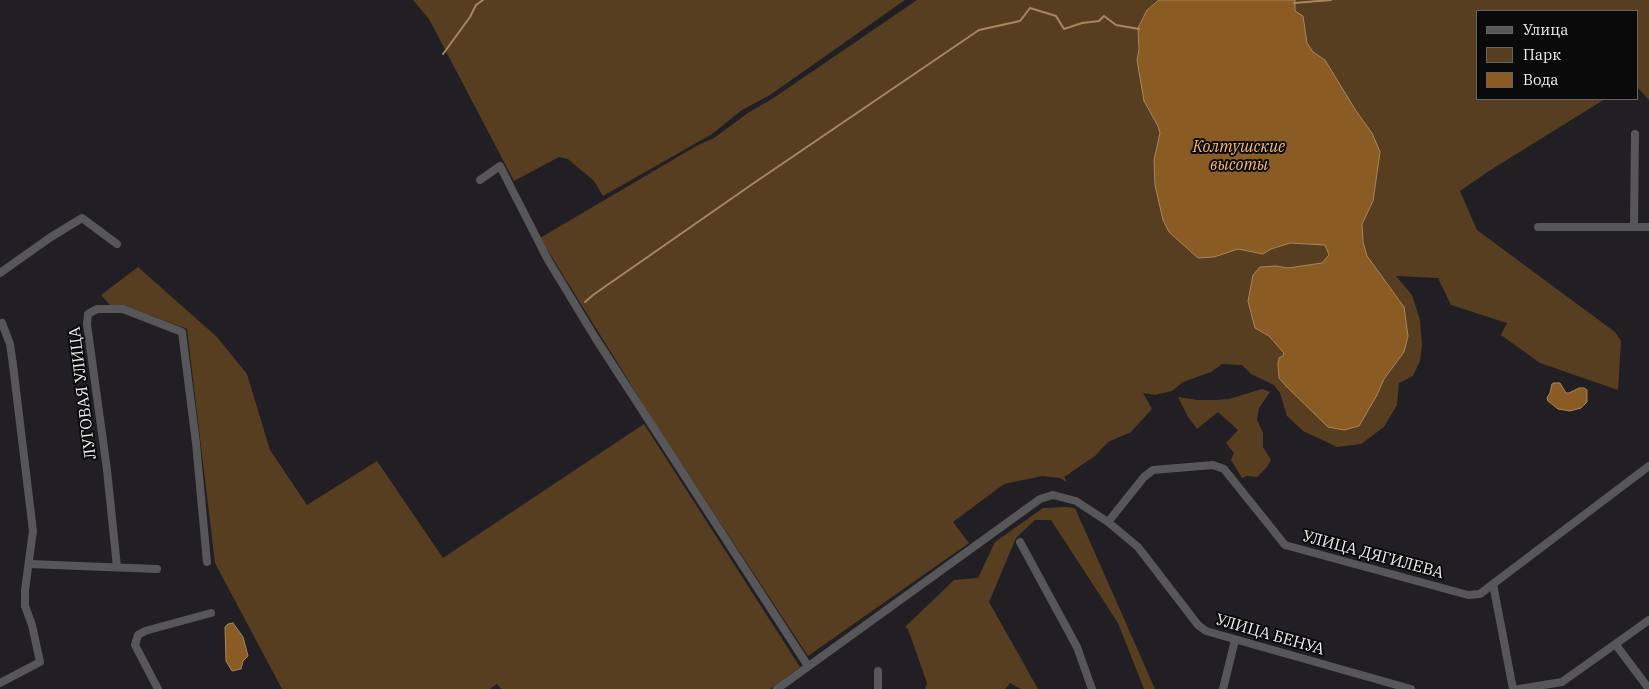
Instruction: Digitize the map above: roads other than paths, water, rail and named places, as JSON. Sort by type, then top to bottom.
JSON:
[{"type":"street","points":[[1634,226],[1636,134]]},
{"type":"street","points":[[480,180],[500,166],[548,260],[596,339],[808,666]]},
{"type":"street","points":[[0,273],[82,218],[117,244]]},
{"type":"street","points":[[1538,227],[1649,226]]},
{"type":"street","name":"ЛУГОВАЯ УЛИЦА","points":[[117,567],[107,470],[87,324],[88,314],[97,309],[123,309],[182,332],[196,443],[207,562]]},
{"type":"street","points":[[0,683],[40,662],[32,625],[25,606],[25,590],[33,531],[10,344],[2,323]]},
{"type":"street","name":"УЛИЦА ДЯГИЛЕВА","points":[[1108,522],[1144,477],[1153,470],[1213,465],[1224,469],[1284,545],[1468,595],[1480,594],[1649,466]]},
{"type":"street","name":"УЛИЦА БЕНУА","points":[[777,689],[1040,499],[1053,495],[1076,502],[1108,522],[1138,547],[1198,625],[1206,631],[1411,689]]},
{"type":"street","points":[[1020,542],[1077,647],[1092,689]]},
{"type":"street","points":[[30,564],[157,569]]},
{"type":"street","points":[[1494,584],[1513,689]]},
{"type":"street","points":[[158,689],[134,645],[138,635],[145,631],[211,613]]},
{"type":"street","points":[[1519,689],[1562,682],[1649,620]]},
{"type":"street","points":[[1223,689],[1235,640]]},
{"type":"street","points":[[1616,645],[1649,689]]},
{"type":"street","points":[[878,670],[878,689]]},
{"type":"water","points":[[1159,0],[1295,0],[1295,11],[1303,16],[1307,43],[1313,52],[1325,60],[1356,111],[1372,133],[1380,152],[1373,201],[1362,224],[1363,242],[1367,256],[1404,307],[1408,336],[1404,352],[1384,379],[1359,426],[1344,430],[1328,427],[1286,386],[1279,378],[1278,364],[1279,358],[1284,353],[1269,336],[1255,328],[1248,301],[1253,275],[1260,267],[1276,266],[1288,268],[1322,263],[1329,255],[1325,245],[1290,243],[1271,249],[1263,254],[1238,249],[1214,257],[1198,258],[1169,232],[1163,220],[1155,185],[1154,160],[1160,133],[1144,101],[1137,60],[1139,49],[1138,28],[1147,10]]},
{"type":"water","points":[[1554,383],[1560,383],[1566,393],[1584,388],[1587,390],[1587,402],[1581,408],[1570,411],[1558,409],[1547,398]]},
{"type":"water","points":[[233,623],[243,637],[248,656],[243,661],[241,669],[232,671],[226,661],[225,627]]},
{"type":"waterway","points":[[443,54],[470,17],[476,5],[483,0]]},
{"type":"waterway","points":[[1294,3],[1331,0]]},
{"type":"waterway","points":[[585,302],[751,185],[979,30],[1020,21],[1030,8],[1056,16],[1064,29],[1082,23],[1099,21],[1104,16],[1116,25],[1139,29]]},
{"type":"park label","name":"Колтушские высоты","points":[[1239,156]]}]
